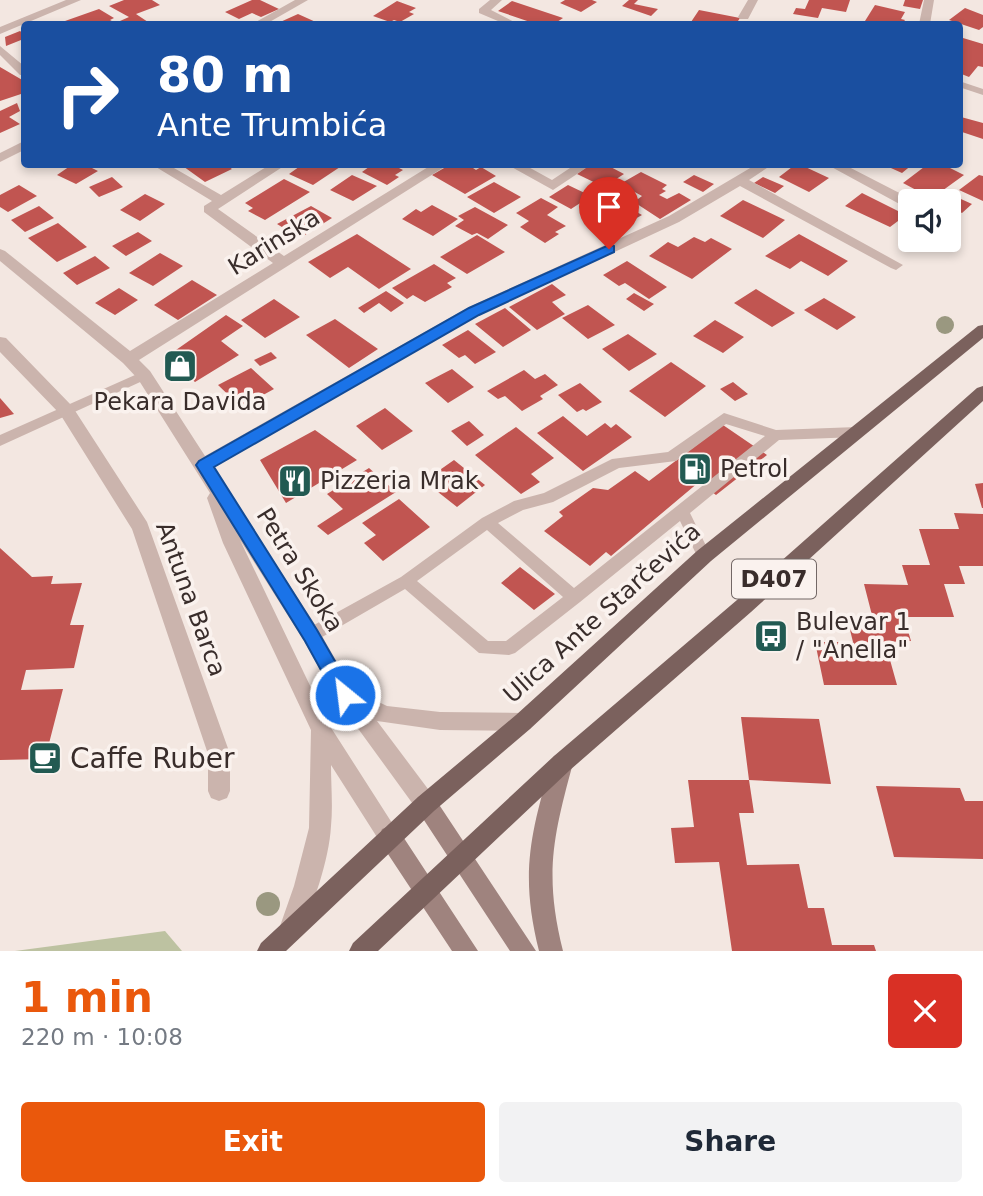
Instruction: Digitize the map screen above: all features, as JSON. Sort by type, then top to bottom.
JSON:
[{"type":"main road","name":"Ulica Ante Starčevića","points":[[269,951],[426,804],[523,722],[704,556],[983,330]]},
{"type":"main road","name":"D407","points":[[361,951],[562,763],[744,606],[983,392]]},
{"type":"main road","points":[[551,951],[543,916],[539,876],[549,812],[562,763]]},
{"type":"main road","points":[[426,804],[524,951]]},
{"type":"main road","points":[[390,837],[466,951]]},
{"type":"street","points":[[25,21],[76,0]]},
{"type":"street","points":[[264,21],[303,0]]},
{"type":"street","points":[[497,0],[483,11],[505,21]]},
{"type":"street","points":[[744,17],[753,0]]},
{"type":"street","points":[[926,21],[929,0]]},
{"type":"street","points":[[0,31],[21,22]]},
{"type":"street","points":[[0,48],[21,69]]},
{"type":"street","points":[[0,158],[21,147]]},
{"type":"street","points":[[164,168],[221,201]]},
{"type":"street","points":[[275,168],[209,209],[283,262]]},
{"type":"street","name":"Karinska","points":[[130,359],[436,168]]},
{"type":"street","points":[[519,168],[553,186],[580,168]]},
{"type":"street","points":[[204,465],[474,311],[674,219],[762,168]]},
{"type":"street","points":[[840,168],[898,198]]},
{"type":"street","points":[[741,181],[896,265]]},
{"type":"street","name":"Petra Skoka","points":[[0,254],[130,359],[144,375],[311,635],[345,695],[408,776],[426,804]]},
{"type":"street","name":"Antuna Barca","points":[[0,342],[66,410],[141,527],[219,754],[219,791]]},
{"type":"street","name":"Petra Skoka","points":[[204,465],[232,543],[321,730],[390,837]]},
{"type":"street","points":[[345,695],[385,715],[440,722],[523,722]]},
{"type":"street","points":[[291,930],[306,886],[320,828],[321,730]]},
{"type":"lane","points":[[963,85],[983,92]]},
{"type":"lane","points":[[0,440],[144,375]]},
{"type":"lane","points":[[311,635],[406,581],[487,522],[519,505],[548,498],[617,463],[671,457],[724,418],[776,435],[857,432]]},
{"type":"lane","points":[[406,581],[485,648],[509,648],[776,435]]},
{"type":"lane","points":[[682,511],[704,556]]},
{"type":"lane","points":[[487,522],[575,598]]},
{"type":"green space","points":[[165,931],[182,951],[15,951]]},
{"type":"building","points":[[124,0],[152,0],[160,5],[136,14],[146,21],[120,21],[129,17],[109,6]]},
{"type":"building","points":[[252,0],[260,0],[279,9],[261,17],[252,13],[239,19],[225,12]]},
{"type":"building","points":[[565,0],[597,2],[581,12],[560,3]]},
{"type":"building","points":[[629,0],[638,0],[634,4],[658,9],[651,16],[622,6]]},
{"type":"building","points":[[809,0],[850,0],[846,12],[822,8],[818,18],[793,14],[796,8],[805,9]]},
{"type":"building","points":[[905,0],[923,0],[920,9],[903,6]]},
{"type":"building","points":[[397,1],[416,8],[409,12],[414,14],[402,21],[387,21],[373,16]]},
{"type":"building","points":[[512,1],[563,18],[558,21],[527,21],[498,11]]},
{"type":"building","points":[[875,5],[905,12],[901,19],[904,21],[865,21]]},
{"type":"building","points":[[965,8],[983,15],[983,27],[979,30],[963,25],[963,21],[949,20]]},
{"type":"building","points":[[99,9],[114,18],[112,21],[65,21]]},
{"type":"building","points":[[699,10],[740,18],[738,21],[692,21]]},
{"type":"building","points":[[298,14],[314,21],[282,21]]},
{"type":"building","points":[[21,32],[21,40],[6,46],[5,37]]},
{"type":"building","points":[[963,38],[983,44],[983,67],[978,66],[969,77],[963,75]]},
{"type":"building","points":[[0,67],[21,79],[21,94],[0,101]]},
{"type":"building","points":[[17,103],[20,111],[9,117],[20,124],[0,133],[0,111]]},
{"type":"building","points":[[963,118],[983,123],[983,139],[963,132]]},
{"type":"building","points":[[67,168],[92,168],[98,171],[76,184],[57,175]]},
{"type":"building","points":[[186,168],[232,169],[205,182]]},
{"type":"building","points":[[297,168],[338,168],[313,185],[289,174]]},
{"type":"building","points":[[368,168],[403,170],[395,175],[399,177],[387,185],[362,172]]},
{"type":"building","points":[[444,168],[483,168],[496,176],[465,194],[432,175]]},
{"type":"building","points":[[585,168],[613,168],[624,174],[604,187],[577,174]]},
{"type":"building","points":[[791,168],[808,168],[829,178],[809,192],[779,177]]},
{"type":"building","points":[[891,168],[908,168],[902,173]]},
{"type":"building","points":[[923,168],[950,168],[964,175],[945,189],[914,189],[903,183]]},
{"type":"building","points":[[641,172],[667,185],[662,189],[666,191],[659,195],[667,199],[679,193],[691,200],[660,219],[634,202],[642,196],[620,184]]},
{"type":"building","points":[[352,175],[377,186],[353,201],[330,190]]},
{"type":"building","points":[[694,175],[714,184],[703,192],[683,182]]},
{"type":"building","points":[[979,175],[983,176],[983,201],[960,189]]},
{"type":"building","points":[[112,177],[123,187],[99,197],[89,187]]},
{"type":"building","points":[[763,177],[784,186],[775,193],[754,183]]},
{"type":"building","points":[[284,179],[310,192],[265,220],[248,211],[253,208],[245,203]]},
{"type":"building","points":[[494,182],[521,197],[494,213],[467,197]]},
{"type":"building","points":[[19,185],[37,196],[8,212],[0,207],[0,195]]},
{"type":"building","points":[[568,185],[591,196],[571,209],[549,197]]},
{"type":"building","points":[[605,187],[616,193],[610,197],[642,215],[628,223],[596,205],[601,201],[591,196]]},
{"type":"building","points":[[862,193],[898,211],[898,221],[890,227],[845,206]]},
{"type":"building","points":[[145,194],[165,204],[140,221],[120,210]]},
{"type":"building","points":[[541,198],[558,207],[547,215],[566,226],[555,232],[559,234],[545,243],[520,227],[529,221],[516,213]]},
{"type":"building","points":[[961,199],[972,204],[961,212]]},
{"type":"building","points":[[743,200],[785,220],[763,238],[720,216]]},
{"type":"building","points":[[432,205],[458,219],[433,236],[402,219],[416,209],[421,212]]},
{"type":"building","points":[[39,206],[54,218],[25,232],[11,220]]},
{"type":"building","points":[[311,206],[332,218],[300,238],[277,224]]},
{"type":"building","points":[[475,207],[508,225],[488,239],[477,233],[472,235],[455,226],[464,220],[458,216]]},
{"type":"building","points":[[58,223],[87,247],[57,262],[28,238]]},
{"type":"building","points":[[138,232],[152,241],[126,256],[112,246]]},
{"type":"building","points":[[357,234],[411,269],[379,289],[348,267],[330,278],[308,262]]},
{"type":"building","points":[[799,234],[848,261],[828,276],[801,261],[790,269],[765,256]]},
{"type":"building","points":[[477,235],[505,252],[467,274],[440,257]]},
{"type":"building","points":[[694,237],[705,242],[711,238],[732,249],[692,279],[649,256],[668,242],[678,247]]},
{"type":"building","points":[[160,253],[183,266],[153,286],[129,273]]},
{"type":"building","points":[[95,256],[110,268],[77,285],[63,273]]},
{"type":"building","points":[[627,261],[667,287],[649,299],[625,283],[619,286],[603,275]]},
{"type":"building","points":[[434,264],[456,278],[447,283],[452,287],[425,302],[413,295],[407,299],[392,288]]},
{"type":"building","points":[[192,280],[217,295],[178,320],[154,305]]},
{"type":"building","points":[[552,284],[566,295],[552,302],[565,314],[537,330],[509,307]]},
{"type":"building","points":[[119,288],[138,300],[115,315],[95,303]]},
{"type":"building","points":[[756,289],[795,313],[772,327],[734,303]]},
{"type":"building","points":[[386,291],[404,303],[391,312],[379,303],[364,313],[358,308]]},
{"type":"building","points":[[634,293],[654,304],[644,311],[626,299]]},
{"type":"building","points":[[824,298],[856,317],[837,330],[804,310]]},
{"type":"building","points":[[274,299],[300,317],[265,338],[241,320]]},
{"type":"building","points":[[588,305],[615,325],[588,339],[562,318]]},
{"type":"building","points":[[505,308],[531,330],[503,347],[475,324]]},
{"type":"building","points":[[226,315],[243,326],[221,341],[239,355],[195,382],[166,357]]},
{"type":"building","points":[[335,319],[378,349],[349,368],[306,335]]},
{"type":"building","points":[[715,320],[744,337],[723,353],[693,336]]},
{"type":"building","points":[[468,330],[496,352],[475,364],[465,355],[459,358],[442,345]]},
{"type":"building","points":[[628,334],[657,354],[629,371],[602,349]]},
{"type":"building","points":[[271,352],[277,358],[260,366],[254,360]]},
{"type":"building","points":[[671,362],[706,386],[665,417],[629,391]]},
{"type":"building","points":[[251,368],[274,389],[241,407],[218,385]]},
{"type":"building","points":[[452,369],[474,387],[448,403],[425,383]]},
{"type":"building","points":[[524,370],[535,379],[545,374],[558,385],[540,396],[543,399],[522,411],[505,396],[498,399],[487,391]]},
{"type":"building","points":[[733,382],[748,394],[735,401],[720,389]]},
{"type":"building","points":[[580,383],[602,402],[586,411],[583,409],[577,412],[558,395]]},
{"type":"building","points":[[0,398],[14,414],[0,418]]},
{"type":"building","points":[[385,408],[413,431],[382,450],[356,426]]},
{"type":"building","points":[[563,416],[587,436],[605,423],[611,428],[616,424],[632,437],[583,471],[537,433]]},
{"type":"building","points":[[469,421],[484,435],[467,446],[451,431]]},
{"type":"building","points":[[723,425],[767,455],[716,495],[699,482],[611,556],[606,552],[590,566],[544,531],[563,516],[559,512],[593,488],[608,490],[635,471],[649,481]]},
{"type":"building","points":[[516,427],[554,458],[531,474],[540,482],[521,494],[475,455]]},
{"type":"building","points":[[315,430],[357,460],[286,503],[260,460]]},
{"type":"building","points":[[454,460],[485,485],[457,507],[424,481]]},
{"type":"building","points":[[369,468],[396,492],[328,535],[317,526],[343,509],[327,494]]},
{"type":"building","points":[[983,483],[983,508],[982,508],[975,484]]},
{"type":"building","points":[[399,499],[430,527],[383,561],[364,543],[376,535],[362,523]]},
{"type":"building","points":[[954,513],[983,514],[983,566],[959,566],[965,584],[944,584],[954,617],[904,617],[911,641],[885,642],[897,685],[824,685],[815,642],[853,642],[848,622],[874,623],[864,584],[908,585],[902,565],[930,565],[919,529],[959,529]]},
{"type":"building","points":[[0,548],[32,577],[53,576],[51,584],[82,583],[70,625],[84,625],[74,668],[26,670],[21,690],[63,689],[45,759],[0,760]]},
{"type":"building","points":[[520,567],[555,594],[534,610],[501,583]]},
{"type":"building","points":[[741,717],[819,719],[831,784],[749,780]]},
{"type":"building","points":[[688,780],[749,780],[754,813],[739,813],[747,865],[799,864],[808,908],[824,908],[832,945],[874,945],[876,951],[732,951],[719,862],[675,863],[671,828],[694,827]]},
{"type":"building","points":[[876,786],[960,788],[965,801],[983,801],[983,859],[894,857]]},
{"type":"place","name":"Pekara Davida","points":[[180,366]]},
{"type":"place","name":"Petrol","points":[[695,469]]},
{"type":"place","name":"Pizzeria Mrak","points":[[295,481]]},
{"type":"place","name":"Bulevar 1 / \"Anella\"","points":[[771,636]]},
{"type":"place","name":"Caffe Ruber","points":[[45,758]]},
{"type":"route","points":[[345,695],[311,635],[204,465],[474,311],[609,249]]}]
